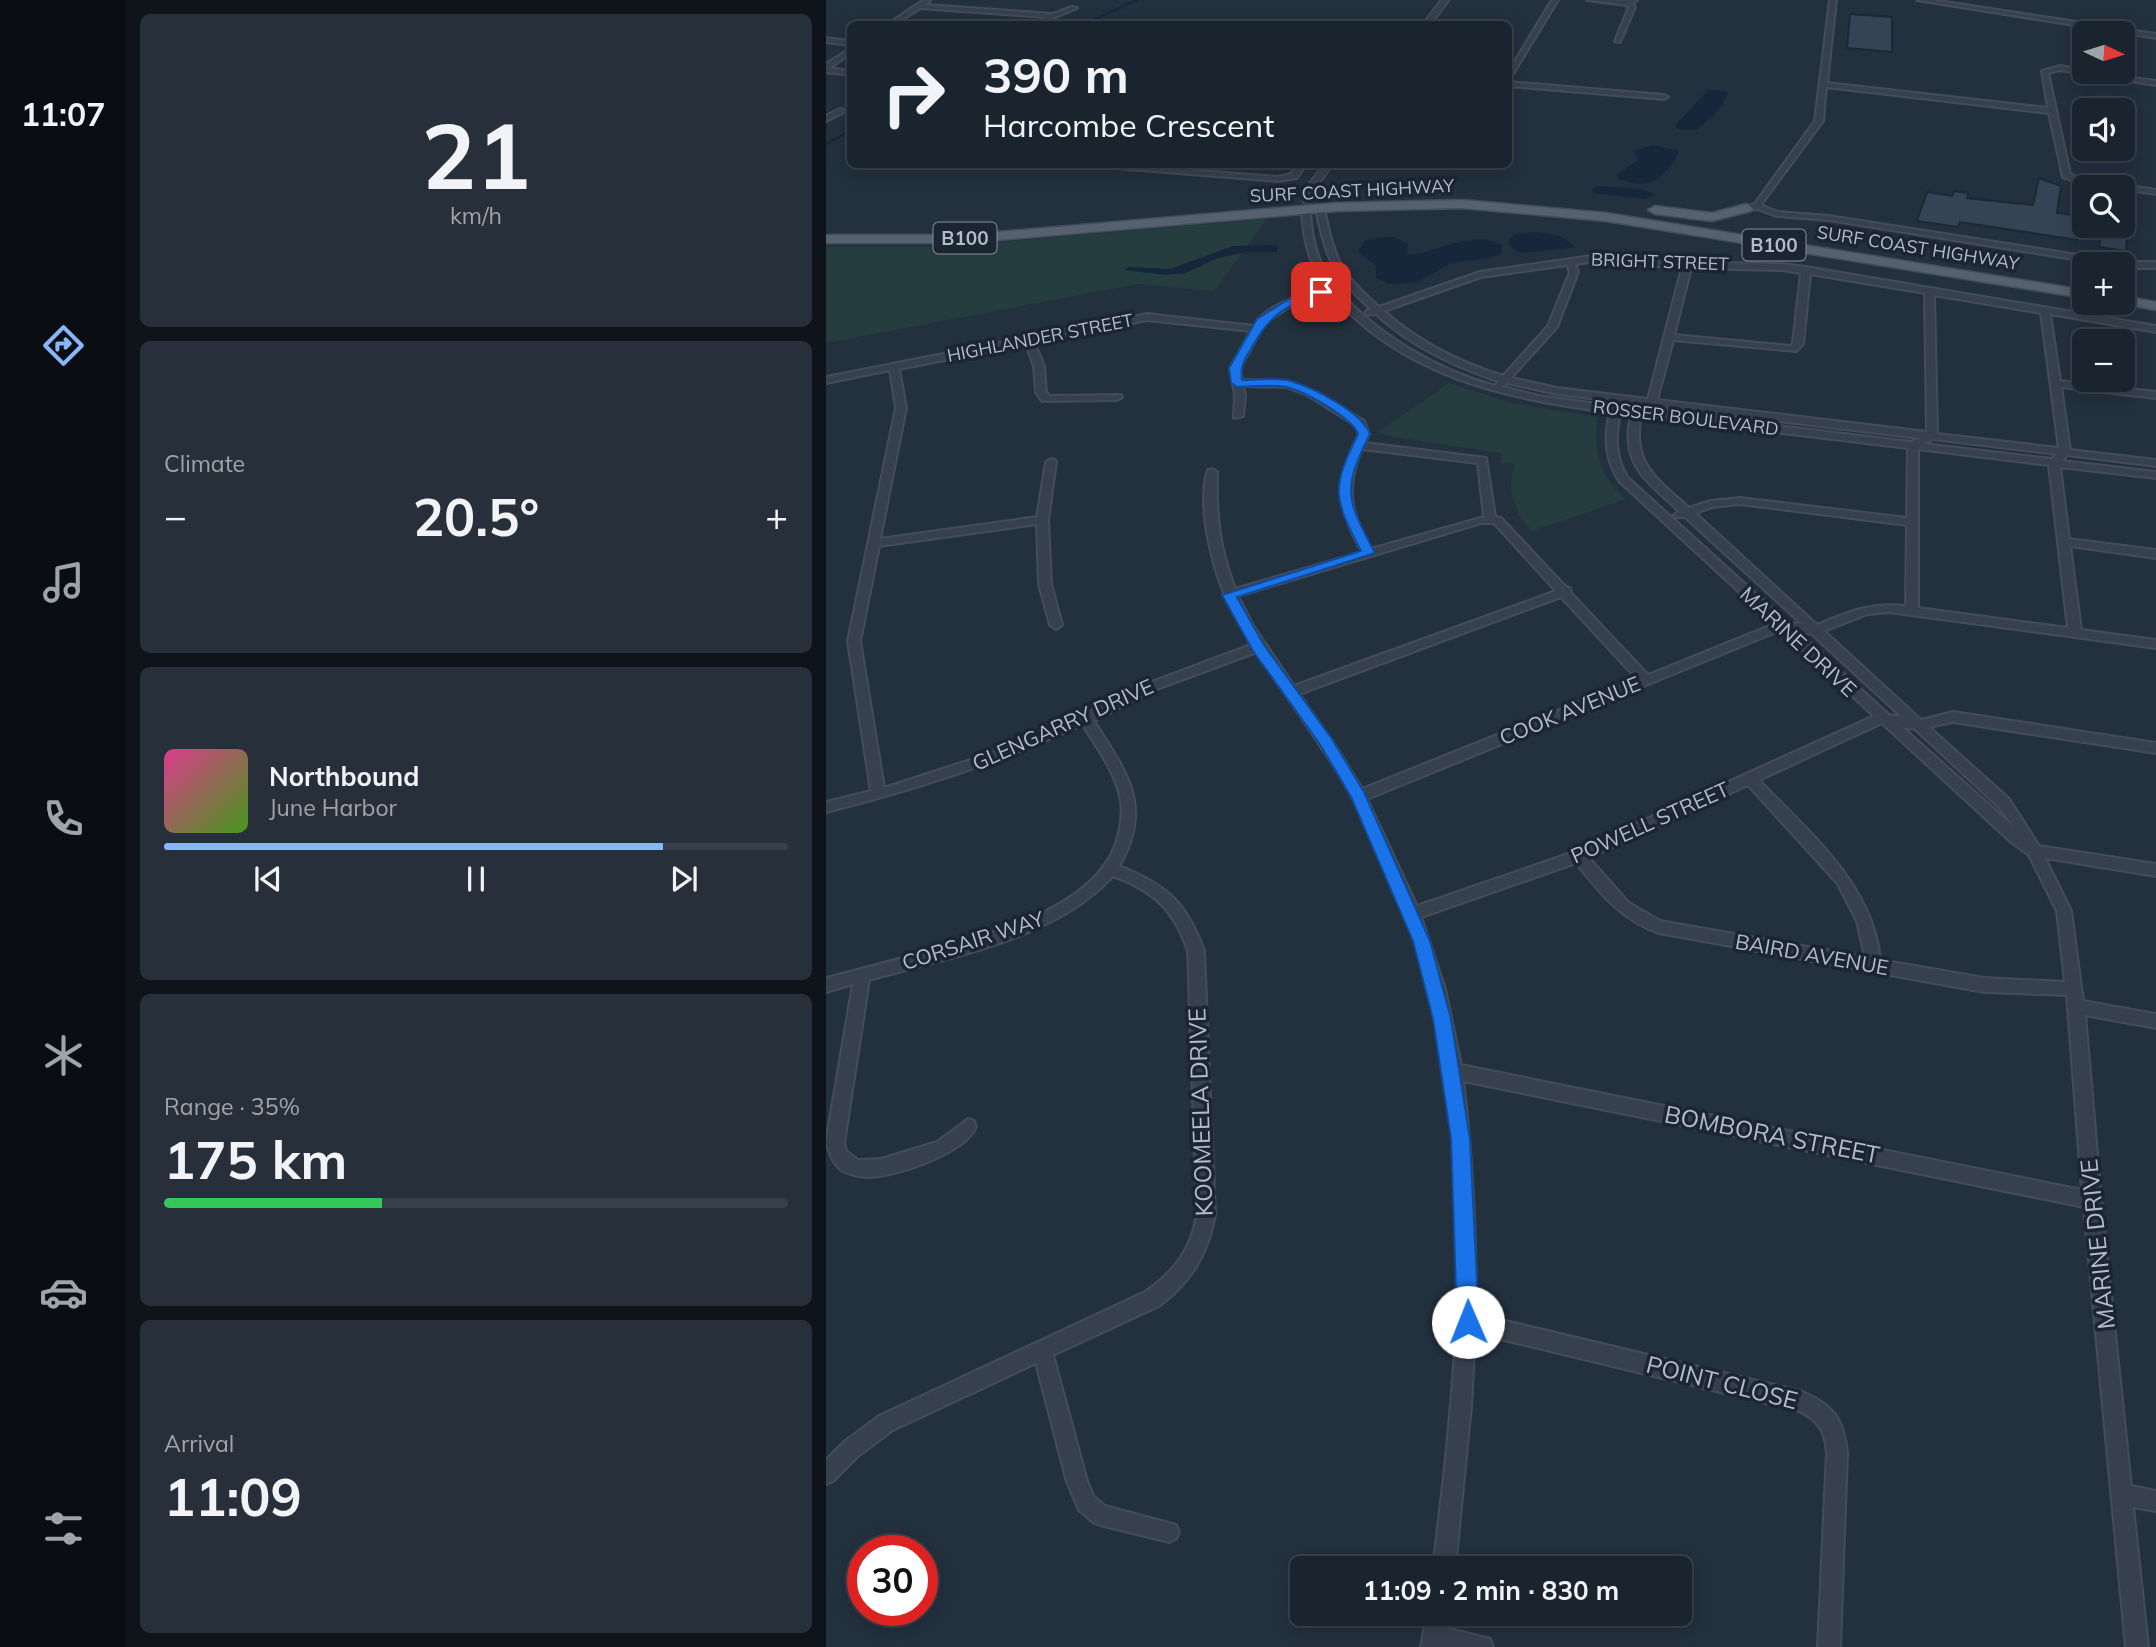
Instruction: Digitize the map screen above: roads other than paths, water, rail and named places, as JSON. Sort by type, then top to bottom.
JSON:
[{"type":"main road","name":"SURF COAST HIGHWAY","points":[[826,239],[964,239],[1394,194],[1480,194],[1627,208],[2072,279]]},
{"type":"main road","name":"SURF COAST HIGHWAY","points":[[826,228],[950,228],[1104,223],[1278,212],[1315,204],[1462,204],[1566,212],[2072,292]]},
{"type":"main road","points":[[1627,208],[1712,217],[1752,208]]},
{"type":"main road","points":[[1278,212],[1307,228]]},
{"type":"main road","points":[[2135,289],[2156,292]]},
{"type":"main road","points":[[2135,302],[2156,306]]},
{"type":"street","points":[[896,21],[928,0]]},
{"type":"street","points":[[1429,21],[1445,0]]},
{"type":"street","points":[[1512,75],[1555,0]]},
{"type":"street","points":[[1590,0],[1631,2],[1632,7],[1618,41]]},
{"type":"street","points":[[1752,208],[1819,121],[1833,0]]},
{"type":"street","points":[[1920,0],[2156,36]]},
{"type":"street","points":[[920,6],[1053,16]]},
{"type":"street","points":[[1042,21],[1074,8]]},
{"type":"street","points":[[826,40],[847,43]]},
{"type":"street","points":[[826,69],[847,53]]},
{"type":"street","points":[[826,69],[847,72]]},
{"type":"street","points":[[2072,177],[2064,171],[2044,72],[2049,69],[2156,83]]},
{"type":"street","points":[[1512,82],[1664,97]]},
{"type":"street","points":[[1823,85],[2052,111]]},
{"type":"street","points":[[826,119],[830,113],[843,111]]},
{"type":"street","points":[[1125,168],[1278,179],[1294,176],[1299,168]]},
{"type":"street","points":[[1315,204],[1328,168]]},
{"type":"street","points":[[2135,189],[2154,192],[2155,203]]},
{"type":"street","name":"ROSSER BOULEVARD","points":[[1315,204],[1307,228],[1315,265],[1330,289],[1387,340],[1426,364],[1496,390],[1618,404],[1652,402],[2156,463]]},
{"type":"street","name":"ROSSER BOULEVARD","points":[[1315,204],[1333,261],[1349,285],[1376,311],[1409,337],[1440,356],[1503,380],[1618,404],[1637,412],[2156,475]]},
{"type":"street","points":[[1752,208],[1777,214],[1829,218],[2072,256]]},
{"type":"street","name":"BRIGHT STREET","points":[[1360,317],[1480,275],[1603,258],[1687,266],[1748,264],[1806,270],[2156,329]]},
{"type":"street","points":[[1496,390],[1555,322],[1573,276],[1569,261]]},
{"type":"street","points":[[2144,267],[2156,265]]},
{"type":"street","points":[[1637,412],[1652,402],[1687,266]]},
{"type":"street","points":[[2135,266],[2156,272]]},
{"type":"street","points":[[1669,337],[1793,349],[1798,344],[1806,270]]},
{"type":"street","points":[[1238,416],[1235,368],[1255,329],[1274,310],[1295,299],[1349,285]]},
{"type":"street","points":[[1912,610],[1913,445],[1932,436],[1929,291]]},
{"type":"street","points":[[2045,310],[2065,452],[2054,463],[2075,633]]},
{"type":"street","name":"HIGHLANDER STREET","points":[[826,380],[1147,317],[1255,329]]},
{"type":"street","points":[[1029,340],[1039,366],[1041,392],[1046,399],[1118,397]]},
{"type":"street","points":[[878,794],[854,641],[901,408],[894,366]]},
{"type":"street","points":[[1237,383],[1287,384],[1312,394],[1360,423],[1364,434],[1346,470],[1343,490],[1347,513],[1368,553]]},
{"type":"street","points":[[2055,383],[2156,395]]},
{"type":"street","name":"MARINE DRIVE","points":[[1618,404],[1608,443],[1615,466],[1623,479],[1882,718],[2032,850],[2050,876],[2064,911],[2075,998],[2092,1200],[2124,1495],[2137,1647]]},
{"type":"street","name":"MARINE DRIVE","points":[[1637,412],[1631,441],[1638,463],[1687,512],[2004,803],[2028,837],[2032,850]]},
{"type":"street","points":[[1359,445],[1482,460],[1486,466],[1484,485],[1490,519]]},
{"type":"street","points":[[1051,462],[1042,520],[1045,584],[1056,625]]},
{"type":"street","points":[[1212,472],[1208,501],[1222,575],[1229,595],[1258,647],[1359,796],[1412,914],[1430,971],[1452,1071],[1466,1214],[1468,1322],[1462,1420],[1445,1556]]},
{"type":"street","points":[[1667,521],[1720,502],[1740,501],[1913,522]]},
{"type":"street","points":[[1229,595],[1490,519],[1502,523],[1645,680]]},
{"type":"street","points":[[874,543],[1042,520]]},
{"type":"street","points":[[2064,542],[2156,554]]},
{"type":"street","points":[[1291,692],[1566,591]]},
{"type":"street","points":[[1781,626],[1815,630],[1866,610],[1889,608],[2156,644]]},
{"type":"street","name":"COOK AVENUE","points":[[1359,796],[1781,626]]},
{"type":"street","name":"GLENGARRY DRIVE","points":[[826,807],[980,763],[1086,719],[1150,687],[1258,647]]},
{"type":"street","points":[[1882,718],[1918,724],[1953,717],[2156,748]]},
{"type":"street","name":"POWELL STREET","points":[[1412,914],[1579,856],[1882,718]]},
{"type":"street","name":"CORSAIR WAY","points":[[826,985],[1042,921],[1080,897],[1111,869],[1126,833],[1128,801],[1115,768],[1086,719]]},
{"type":"street","points":[[1750,778],[1843,880],[1854,896],[1869,929],[1873,966]]},
{"type":"street","points":[[2032,850],[2156,870]]},
{"type":"street","name":"BAIRD AVENUE","points":[[1579,856],[1621,907],[1646,923],[1873,966],[2075,998],[2156,1021]]},
{"type":"street","name":"KOOMEELA DRIVE","points":[[826,1474],[851,1449],[887,1423],[1152,1299],[1186,1272],[1203,1233],[1206,1214],[1196,951],[1191,935],[1170,901],[1143,881],[1111,869]]},
{"type":"street","points":[[862,975],[835,1143],[837,1156],[846,1165],[858,1169],[888,1167],[948,1145],[968,1127]]},
{"type":"street","name":"BOMBORA STREET","points":[[1452,1071],[2092,1200]]},
{"type":"street","name":"POINT CLOSE","points":[[1468,1322],[1800,1401],[1816,1407],[1827,1416],[1836,1431],[1837,1452],[1829,1647]]},
{"type":"street","points":[[1042,1351],[1077,1482],[1086,1503],[1100,1515],[1169,1532]]},
{"type":"street","points":[[2124,1495],[2156,1501]]},
{"type":"street","points":[[1434,1641],[1482,1647]]},
{"type":"water","points":[[1708,90],[1725,91],[1728,94],[1718,111],[1697,130],[1678,129],[1675,125]]},
{"type":"water","points":[[1653,145],[1679,151],[1662,175],[1647,183],[1638,184],[1618,178],[1617,175],[1639,159],[1634,153],[1636,150]]},
{"type":"water","points":[[1598,186],[1642,189],[1656,195],[1645,199],[1593,193],[1592,189]]},
{"type":"water","points":[[1538,232],[1560,236],[1576,247],[1519,253],[1509,245],[1510,238],[1516,234]]},
{"type":"water","points":[[1394,237],[1408,244],[1407,254],[1414,255],[1478,239],[1502,246],[1502,253],[1490,258],[1451,263],[1416,283],[1389,284],[1376,278],[1376,266],[1358,252],[1364,241]]},
{"type":"water","points":[[1277,245],[1277,252],[1247,252],[1218,258],[1186,273],[1166,275],[1124,270],[1129,267],[1170,269],[1233,246]]},
{"type":"waterway","points":[[1091,21],[1137,0]]},
{"type":"waterway","points":[[826,144],[847,133]]}]
